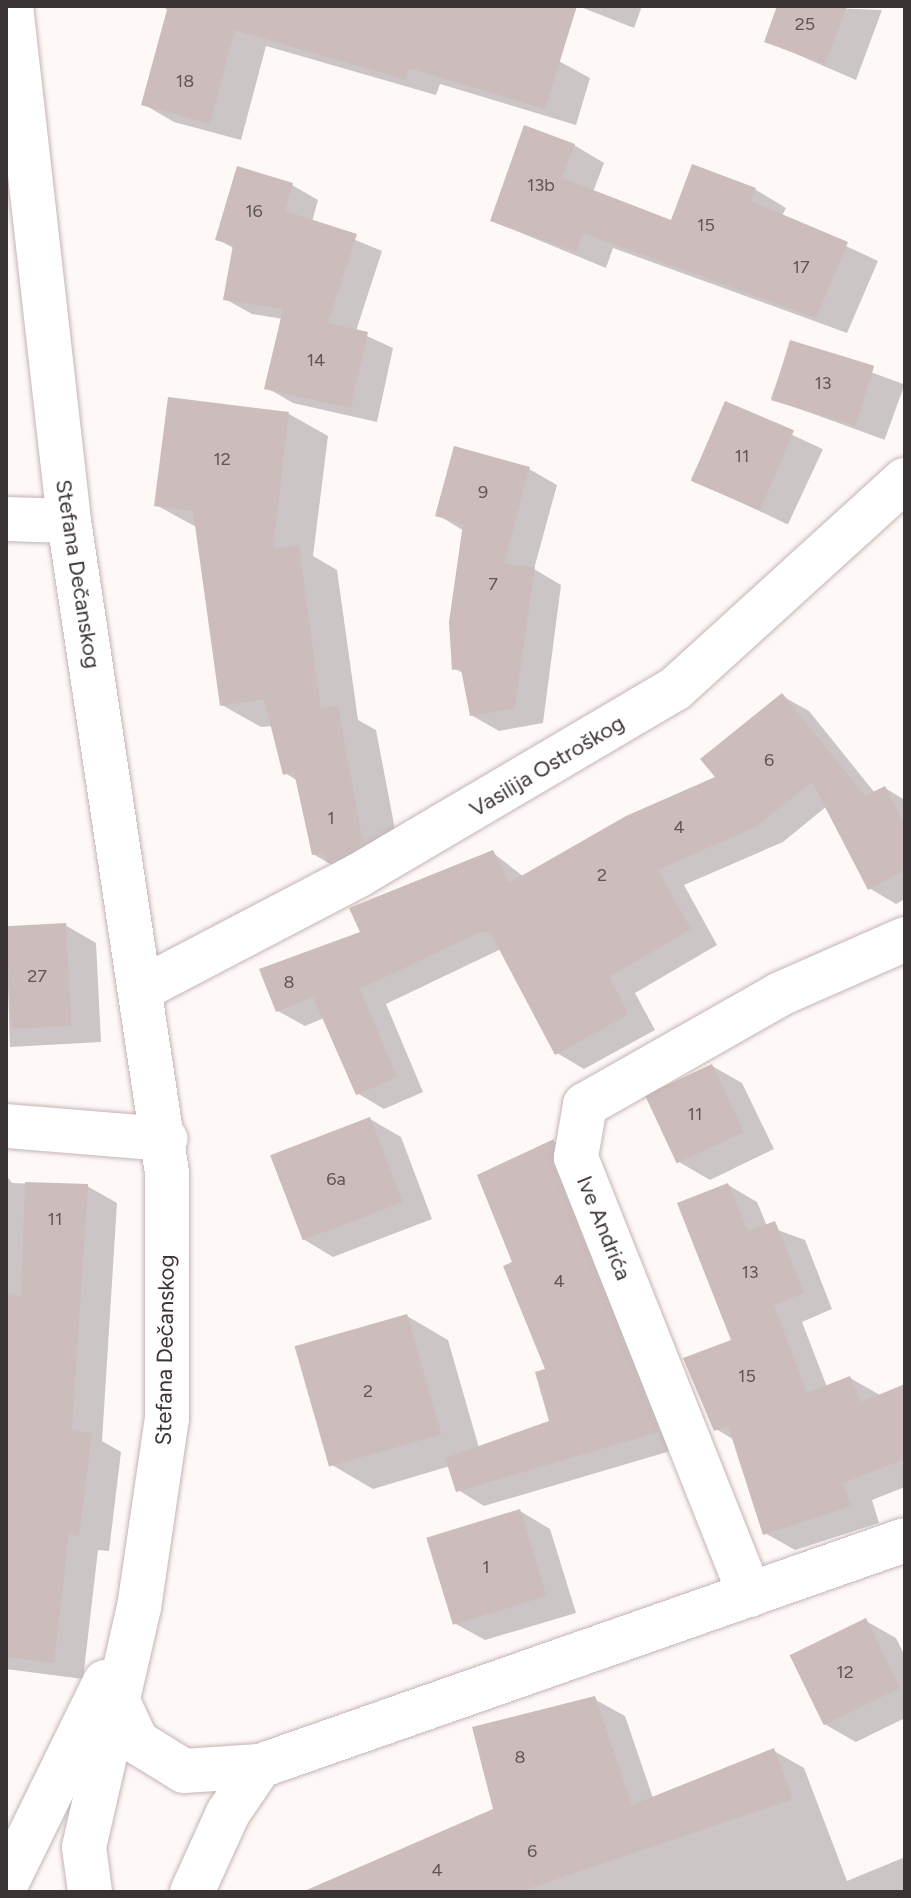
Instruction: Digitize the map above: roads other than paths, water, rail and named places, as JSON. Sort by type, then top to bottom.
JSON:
[{"type":"street","name":"Stefana Dečanskog","points":[[11,6],[69,521],[165,1139],[167,1418],[139,1607]]},
{"type":"street","name":"Vasilija Ostroškog","points":[[143,988],[359,875],[675,689],[905,480]]},
{"type":"street","points":[[6,519],[69,521]]},
{"type":"street","name":"Ive Andrića","points":[[750,1595],[576,1157],[585,1105],[780,994],[905,939]]},
{"type":"street","points":[[6,1126],[165,1139]]},
{"type":"street","points":[[119,1704],[137,1742],[184,1771],[260,1766],[905,1540]]},
{"type":"street","points":[[90,1892],[84,1847],[139,1607]]},
{"type":"street","points":[[6,1884],[139,1607]]},
{"type":"street","points":[[176,1892],[211,1846],[260,1766]]},
{"type":"street","points":[[192,1892],[211,1846]]}]
